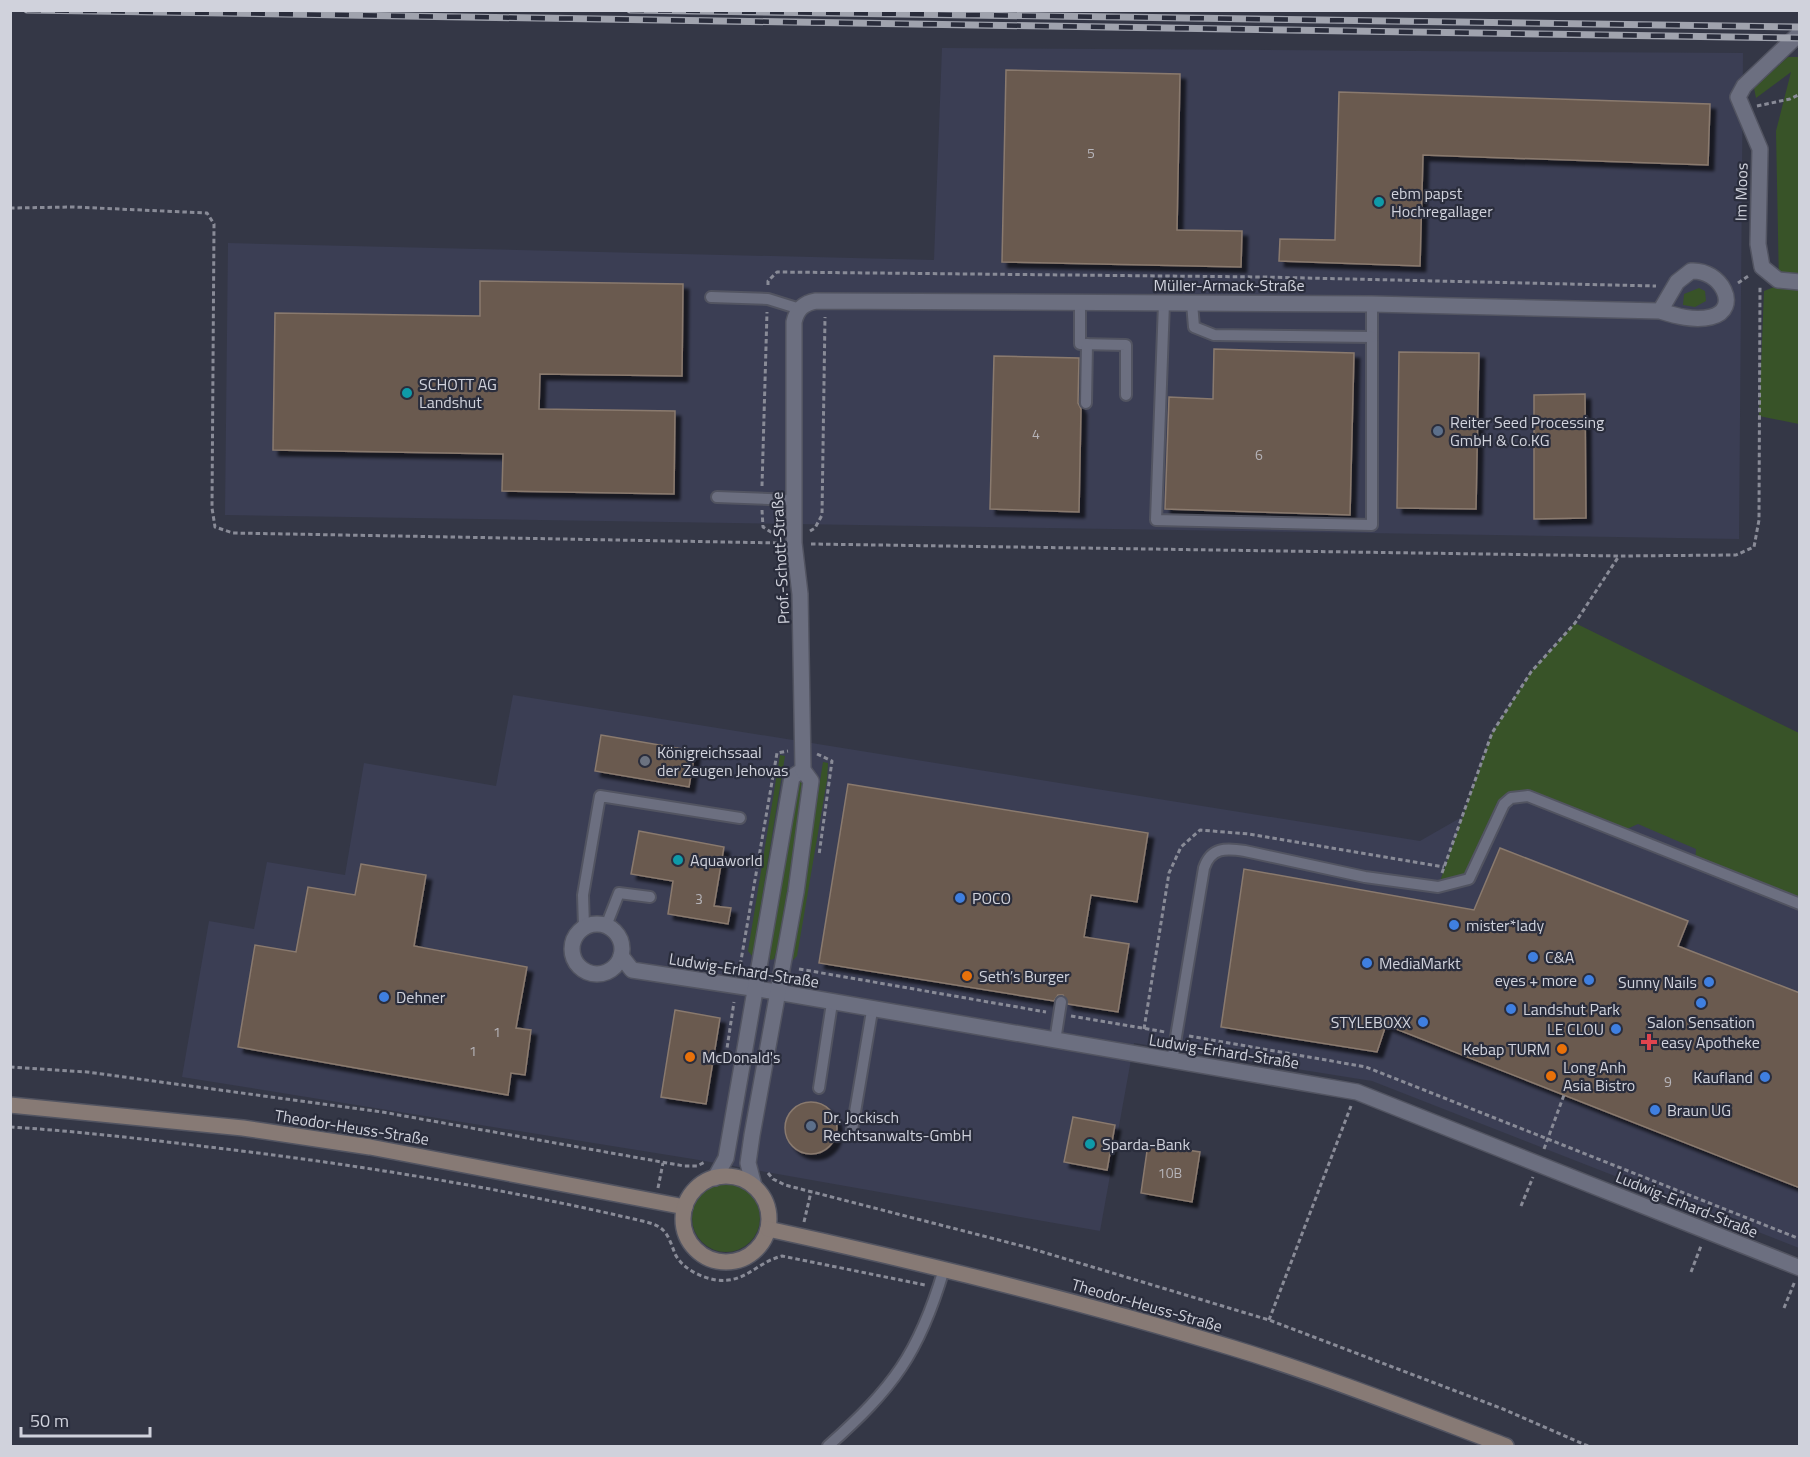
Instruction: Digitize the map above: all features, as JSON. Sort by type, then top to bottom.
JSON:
[{"type":"main road","name":"Theodor-Heuss-Straße","points":[[10,1105],[243,1128],[370,1147],[685,1207]]},
{"type":"main road","points":[[735,1177],[754,1186],[767,1205],[768,1229],[760,1246],[744,1258],[725,1262],[715,1260],[698,1251],[687,1236],[683,1216],[685,1207],[696,1188],[715,1178],[735,1177]]},
{"type":"main road","name":"Theodor-Heuss-Straße","points":[[768,1229],[944,1269],[1107,1310],[1236,1349],[1506,1446]]},
{"type":"street","name":"Im Moos","points":[[1762,267],[1758,244],[1760,149],[1738,97],[1744,86],[1800,33]]},
{"type":"street","points":[[1762,267],[1778,280],[1800,282]]},
{"type":"street","points":[[1660,311],[1677,282],[1691,271],[1708,272],[1721,282],[1725,290]]},
{"type":"street","name":"Müller-Armack-Straße","points":[[800,309],[807,303],[816,301],[1372,304],[1660,311],[1681,318],[1712,316],[1721,311],[1726,300],[1725,290]]},
{"type":"street","name":"Prof.-Schott-Straße","points":[[754,1186],[749,1155],[796,892],[811,781],[803,770],[800,594],[794,543],[794,322],[800,309]]},
{"type":"street","points":[[715,1178],[724,1164],[727,1152],[792,777],[803,770]]},
{"type":"street","points":[[591,924],[606,926],[618,935],[621,956],[607,972],[593,974],[580,968],[572,956],[572,948],[576,935],[584,927],[591,924]]},
{"type":"street","name":"Ludwig-Erhard-Straße","points":[[621,956],[632,970],[754,991],[777,992],[872,1011],[1357,1092],[1798,1273]]},
{"type":"lane","points":[[711,297],[768,299],[800,309]]},
{"type":"lane","points":[[1080,302],[1080,344],[1126,345],[1126,396]]},
{"type":"lane","points":[[1164,303],[1156,520],[1372,525],[1372,304]]},
{"type":"lane","points":[[1192,303],[1194,327],[1214,335],[1372,337]]},
{"type":"lane","points":[[1086,403],[1087,344]]},
{"type":"lane","points":[[717,497],[794,500]]},
{"type":"lane","points":[[1172,1061],[1204,868],[1208,858],[1215,851],[1227,848],[1365,877],[1438,887],[1469,879],[1504,804],[1510,798],[1520,795],[1528,796],[1800,904]]},
{"type":"lane","points":[[584,927],[583,895],[600,796],[740,818]]},
{"type":"lane","points":[[606,926],[619,893],[650,897]]},
{"type":"lane","points":[[1055,1041],[1061,1002]]},
{"type":"lane","points":[[819,1088],[832,1003]]},
{"type":"lane","points":[[852,1130],[872,1011]]},
{"type":"lane","points":[[828,1446],[879,1398],[904,1366],[922,1331],[944,1269]]},
{"type":"path","points":[[1744,112],[1755,106],[1790,99],[1800,94]]},
{"type":"path","points":[[10,208],[74,207],[207,213],[214,224],[212,508],[215,526],[233,533],[794,543],[814,528],[822,515],[825,317],[800,309]]},
{"type":"path","points":[[1725,290],[1762,267]]},
{"type":"path","points":[[794,543],[763,527],[768,281],[777,272],[1262,277],[1655,286],[1663,283]]},
{"type":"path","points":[[1438,887],[1492,733],[1531,672],[1575,623],[1619,556]]},
{"type":"path","points":[[1144,1029],[1169,873],[1181,848],[1200,830],[1249,834],[1444,867]]},
{"type":"path","points":[[10,1067],[87,1072],[382,1112],[663,1163],[697,1166],[704,1163],[711,1150],[727,1152]]},
{"type":"path","points":[[1269,1320],[1357,1092]]},
{"type":"path","points":[[10,1127],[69,1130],[358,1167],[600,1211],[648,1222],[662,1228],[677,1257],[685,1266],[694,1273],[717,1280],[732,1281],[743,1277],[782,1256],[938,1288]]},
{"type":"path","points":[[766,1170],[773,1179],[785,1185],[1026,1247],[1269,1320],[1503,1409],[1588,1446]]},
{"type":"path","points":[[1784,1308],[1798,1273]]},
{"type":"shaded area","points":[[942,48],[1743,53],[1739,539],[225,515],[228,243],[934,260]]},
{"type":"shaded area","points":[[513,695],[1420,841],[1530,778],[1799,889],[1799,1248],[1372,1081],[1134,1043],[1100,1231],[693,1159],[182,1077],[209,921],[254,929],[267,862],[345,875],[364,763],[496,786]]},
{"type":"green space","points":[[1788,57],[1799,57],[1799,424],[1759,416],[1764,291],[1779,285],[1776,131],[1791,72],[1756,98],[1754,88]]},
{"type":"green space","points":[[1699,288],[1705,291],[1706,301],[1695,307],[1683,305],[1684,294]]},
{"type":"green space","points":[[1575,623],[1799,733],[1799,904],[1695,864],[1696,849],[1638,824],[1618,833],[1536,800],[1511,798],[1469,879],[1438,887],[1492,733],[1531,672]]},
{"type":"green space","points":[[780,755],[785,756],[755,941],[758,947],[753,957],[748,951]]},
{"type":"green space","points":[[823,762],[828,763],[827,780],[797,956],[789,964],[788,953],[794,947]]},
{"type":"green space","points":[[801,779],[805,784],[778,946],[774,959],[770,960],[769,947],[796,782]]},
{"type":"green space","points":[[719,1184],[733,1184],[745,1189],[755,1199],[760,1218],[755,1237],[745,1247],[733,1252],[719,1252],[707,1247],[697,1237],[692,1225],[692,1211],[697,1199],[707,1189]]},
{"type":"building","points":[[1006,70],[1180,74],[1177,230],[1242,231],[1241,267],[1002,262]]},
{"type":"building","name":"ebm papst Hochregallager","points":[[1339,92],[1710,104],[1708,165],[1423,155],[1420,266],[1279,261],[1280,239],[1335,240]]},
{"type":"building","name":"SCHOTT AG Landshut","points":[[480,281],[683,284],[682,376],[540,374],[539,409],[675,411],[674,494],[502,491],[503,454],[273,450],[275,313],[480,316]]},
{"type":"building","points":[[1214,349],[1354,353],[1350,515],[1165,509],[1169,397],[1213,399]]},
{"type":"building","name":"Reiter Seed Processing GmbH & Co.KG","points":[[1399,352],[1479,353],[1476,509],[1397,508]]},
{"type":"building","points":[[994,356],[1079,358],[1078,403],[1081,409],[1079,512],[990,509]]},
{"type":"building","points":[[1585,394],[1586,518],[1534,519],[1534,395]]},
{"type":"building","name":"Königreichssaal der Zeugen Jehovas","points":[[601,735],[695,751],[689,787],[595,771]]},
{"type":"building","name":"POCO","points":[[848,784],[1148,833],[1137,902],[1091,895],[1084,937],[1129,944],[1118,1012],[1068,1004],[1063,995],[1058,995],[1054,1001],[819,963]]},
{"type":"building","name":"Aquaworld","points":[[639,831],[724,847],[714,906],[731,908],[728,924],[668,914],[673,881],[631,874]]},
{"type":"building","name":"Landshut Park","points":[[1500,848],[1688,921],[1678,946],[1800,993],[1800,1188],[1386,1025],[1377,1052],[1221,1027],[1244,869],[1474,910]]},
{"type":"building","name":"Dehner","points":[[361,864],[426,875],[414,946],[527,967],[516,1028],[531,1030],[525,1075],[511,1073],[508,1095],[238,1047],[255,945],[296,952],[308,887],[355,895]]},
{"type":"building","name":"McDonald's","points":[[675,1010],[720,1018],[706,1104],[661,1097]]},
{"type":"building","name":"Dr. Jockisch Rechtsanwalts-GmbH","points":[[811,1102],[821,1104],[829,1110],[835,1118],[837,1128],[835,1138],[829,1146],[821,1152],[811,1154],[801,1152],[793,1146],[787,1138],[785,1128],[787,1118],[793,1110],[801,1104]]},
{"type":"building","name":"Sparda-Bank","points":[[1073,1117],[1115,1125],[1107,1170],[1064,1162]]},
{"type":"building","points":[[1148,1144],[1200,1152],[1192,1202],[1141,1193]]},
{"type":"railway","points":[[27,10],[1800,38]]},
{"type":"railway","points":[[630,10],[1800,27]]},
{"type":"place","name":"ebm papst Hochregallager","points":[[1379,202]]},
{"type":"place","name":"SCHOTT AG Landshut","points":[[407,393]]},
{"type":"place","name":"Reiter Seed Processing GmbH & Co.KG","points":[[1438,431]]},
{"type":"place","name":"Königreichssaal der Zeugen Jehovas","points":[[645,761]]},
{"type":"place","name":"Aquaworld","points":[[678,860]]},
{"type":"place","name":"POCO","points":[[960,898]]},
{"type":"place","name":"mister*lady","points":[[1454,925]]},
{"type":"place","name":"C&A","points":[[1533,957]]},
{"type":"place","name":"MediaMarkt","points":[[1367,963]]},
{"type":"place","name":"Seth’s Burger","points":[[967,976]]},
{"type":"place","name":"eyes + more","points":[[1589,980]]},
{"type":"place","name":"Sunny Nails","points":[[1709,982]]},
{"type":"place","name":"Dehner","points":[[384,997]]},
{"type":"place","name":"Salon Sensation","points":[[1701,1003]]},
{"type":"place","name":"Landshut Park","points":[[1511,1009]]},
{"type":"place","name":"STYLEBOXX","points":[[1423,1022]]},
{"type":"place","name":"LE CLOU","points":[[1616,1029]]},
{"type":"place","name":"easy Apotheke","points":[[1649,1042]]},
{"type":"place","name":"Kebap TURM","points":[[1562,1049]]},
{"type":"place","name":"McDonald's","points":[[690,1057]]},
{"type":"place","name":"Long Anh Asia Bistro","points":[[1551,1076]]},
{"type":"place","name":"Kaufland","points":[[1765,1077]]},
{"type":"place","name":"Braun UG","points":[[1655,1110]]},
{"type":"place","name":"Dr. Jockisch Rechtsanwalts-GmbH","points":[[811,1126]]},
{"type":"place","name":"Sparda-Bank","points":[[1090,1144]]}]
